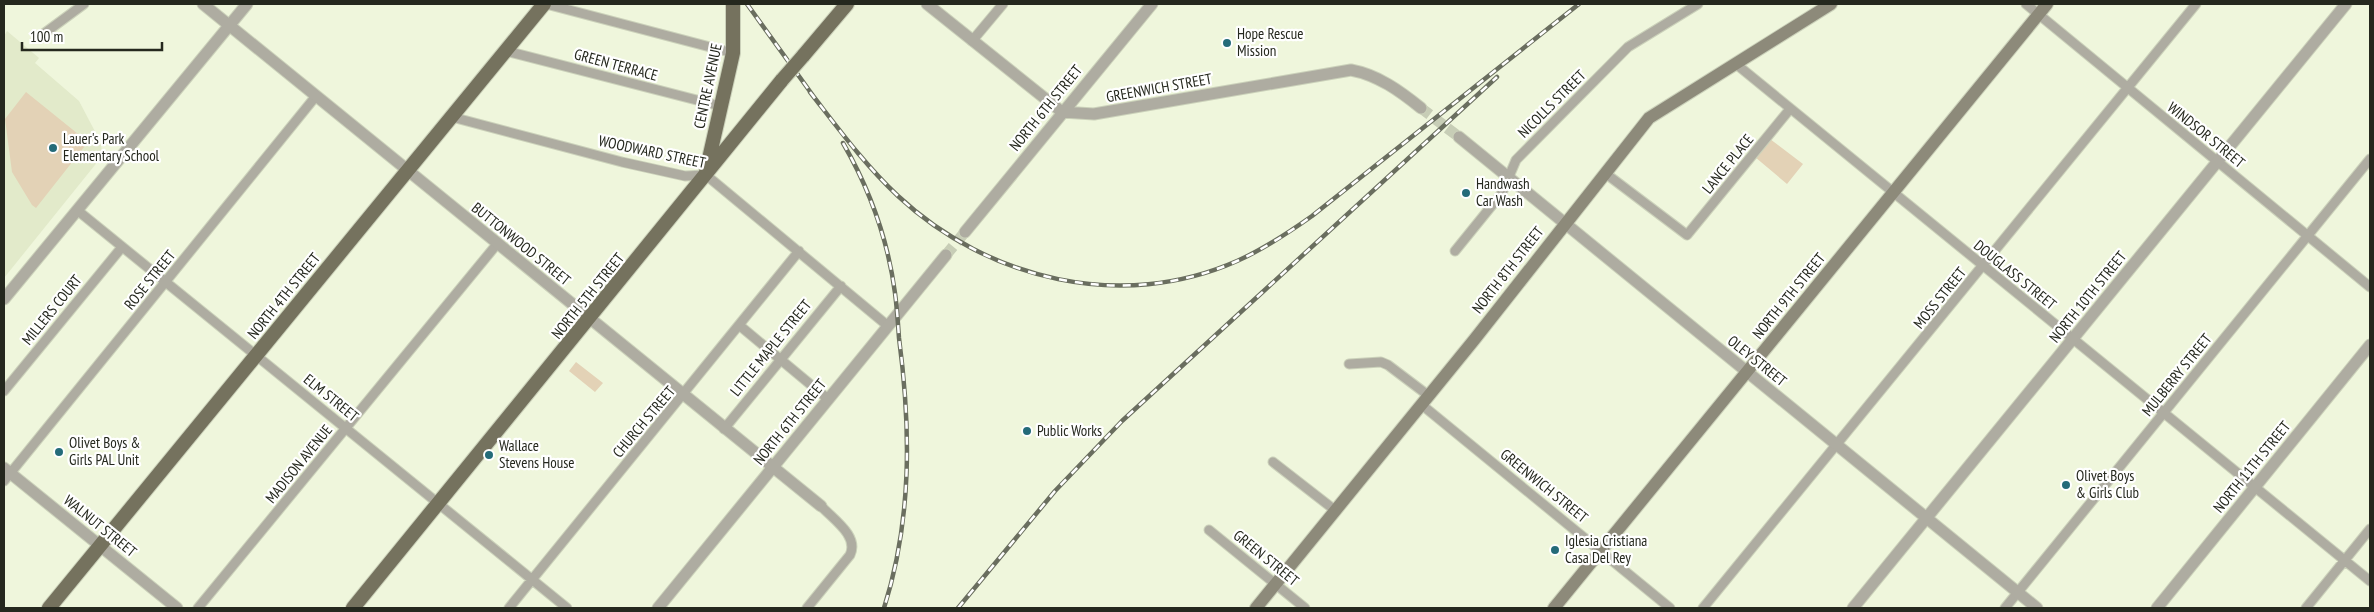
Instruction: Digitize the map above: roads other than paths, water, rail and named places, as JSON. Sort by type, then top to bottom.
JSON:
[{"type":"main road","name":"NORTH 4TH STREET","points":[[49,608],[545,4]]},
{"type":"main road","name":"CENTRE AVENUE","points":[[706,175],[733,53],[733,4]]},
{"type":"main road","name":"NORTH 5TH STREET","points":[[353,608],[590,319],[782,80],[847,4]]},
{"type":"main road","name":"NORTH 8TH STREET","points":[[1256,608],[1425,401],[1649,118],[1831,4]]},
{"type":"main road","name":"NORTH 9TH STREET","points":[[1554,608],[1748,373],[2047,4]]},
{"type":"street","points":[[42,35],[84,4]]},
{"type":"street","name":"BUTTONWOOD STREET","points":[[203,4],[821,506]]},
{"type":"street","points":[[4,300],[247,4]]},
{"type":"street","points":[[545,4],[733,53]]},
{"type":"street","points":[[927,4],[1062,112]]},
{"type":"street","points":[[972,41],[1003,4]]},
{"type":"street","name":"NORTH 6TH STREET","points":[[965,232],[1152,4]]},
{"type":"street","name":"NICOLLS STREET","points":[[1455,251],[1502,193],[1516,160],[1628,47],[1698,4]]},
{"type":"street","name":"WINDSOR STREET","points":[[2026,4],[2370,286]]},
{"type":"street","name":"MOSS STREET","points":[[1703,608],[2196,4]]},
{"type":"street","name":"NORTH 10TH STREET","points":[[1853,608],[2346,4]]},
{"type":"street","name":"GREEN TERRACE","points":[[506,51],[720,106]]},
{"type":"street","name":"DOUGLASS STREET","points":[[1736,64],[2370,581]]},
{"type":"street","name":"GREENWICH STREET","points":[[1062,112],[1094,114],[1351,70],[1365,73],[1386,83],[1421,108]]},
{"type":"street","name":"ROSE STREET","points":[[6,474],[166,282],[316,96]]},
{"type":"street","name":"LANCE PLACE","points":[[1605,173],[1687,236],[1790,109]]},
{"type":"street","name":"WOODWARD STREET","points":[[452,117],[622,162],[684,176],[706,175],[888,326]]},
{"type":"street","name":"OLEY STREET","points":[[1458,137],[2037,608]]},
{"type":"street","name":"MULBERRY STREET","points":[[2005,608],[2370,159]]},
{"type":"street","name":"ELM STREET","points":[[77,210],[567,608]]},
{"type":"street","name":"MADISON AVENUE","points":[[198,608],[497,244]]},
{"type":"street","name":"MILLERS COURT","points":[[4,391],[122,247]]},
{"type":"street","name":"CHURCH STREET","points":[[509,608],[799,251]]},
{"type":"street","name":"NORTH 6TH STREET","points":[[658,608],[946,256]]},
{"type":"street","name":"LITTLE MAPLE STREET","points":[[724,429],[841,286]]},
{"type":"street","points":[[739,326],[828,399]]},
{"type":"street","name":"NORTH 11TH STREET","points":[[2157,608],[2370,345]]},
{"type":"street","name":"GREENWICH STREET","points":[[1348,364],[1381,362],[1388,365],[1425,401],[1601,552],[1670,608]]},
{"type":"street","points":[[1273,462],[1336,511]]},
{"type":"street","name":"WALNUT STREET","points":[[6,474],[100,545],[177,608]]},
{"type":"street","points":[[807,608],[850,556],[854,548],[852,538],[821,506]]},
{"type":"street","points":[[2306,608],[2370,529]]},
{"type":"street","name":"GREEN STREET","points":[[1209,530],[1305,608]]},
{"type":"tunnel","points":[[1421,108],[1459,137]]},
{"type":"tunnel","points":[[946,255],[965,232]]},
{"type":"railway","points":[[747,4],[814,97]]},
{"type":"railway","points":[[810,92],[863,159],[898,196],[934,225],[973,249],[1014,267],[1058,279],[1103,285],[1148,284],[1193,276],[1237,261],[1285,235],[1312,216],[1579,4]]},
{"type":"railway","points":[[958,608],[1055,491],[1122,421],[1497,77]]},
{"type":"railway","points":[[843,143],[869,197],[888,254],[895,293],[906,406],[907,440],[904,508],[900,541],[884,608]]},
{"type":"place","name":"Hope Rescue Mission","points":[[1227,43]]},
{"type":"place","name":"Lauer's Park Elementary School","points":[[53,148]]},
{"type":"place","name":"Handwash Car Wash","points":[[1466,193]]},
{"type":"place","name":"Public Works","points":[[1027,431]]},
{"type":"place","name":"Olivet Boys & Girls PAL Unit","points":[[59,452]]},
{"type":"place","name":"Wallace Stevens House","points":[[489,455]]},
{"type":"place","name":"Olivet Boys & Girls Club","points":[[2066,485]]},
{"type":"place","name":"Iglesia Cristiana Casa Del Rey","points":[[1555,550]]}]
